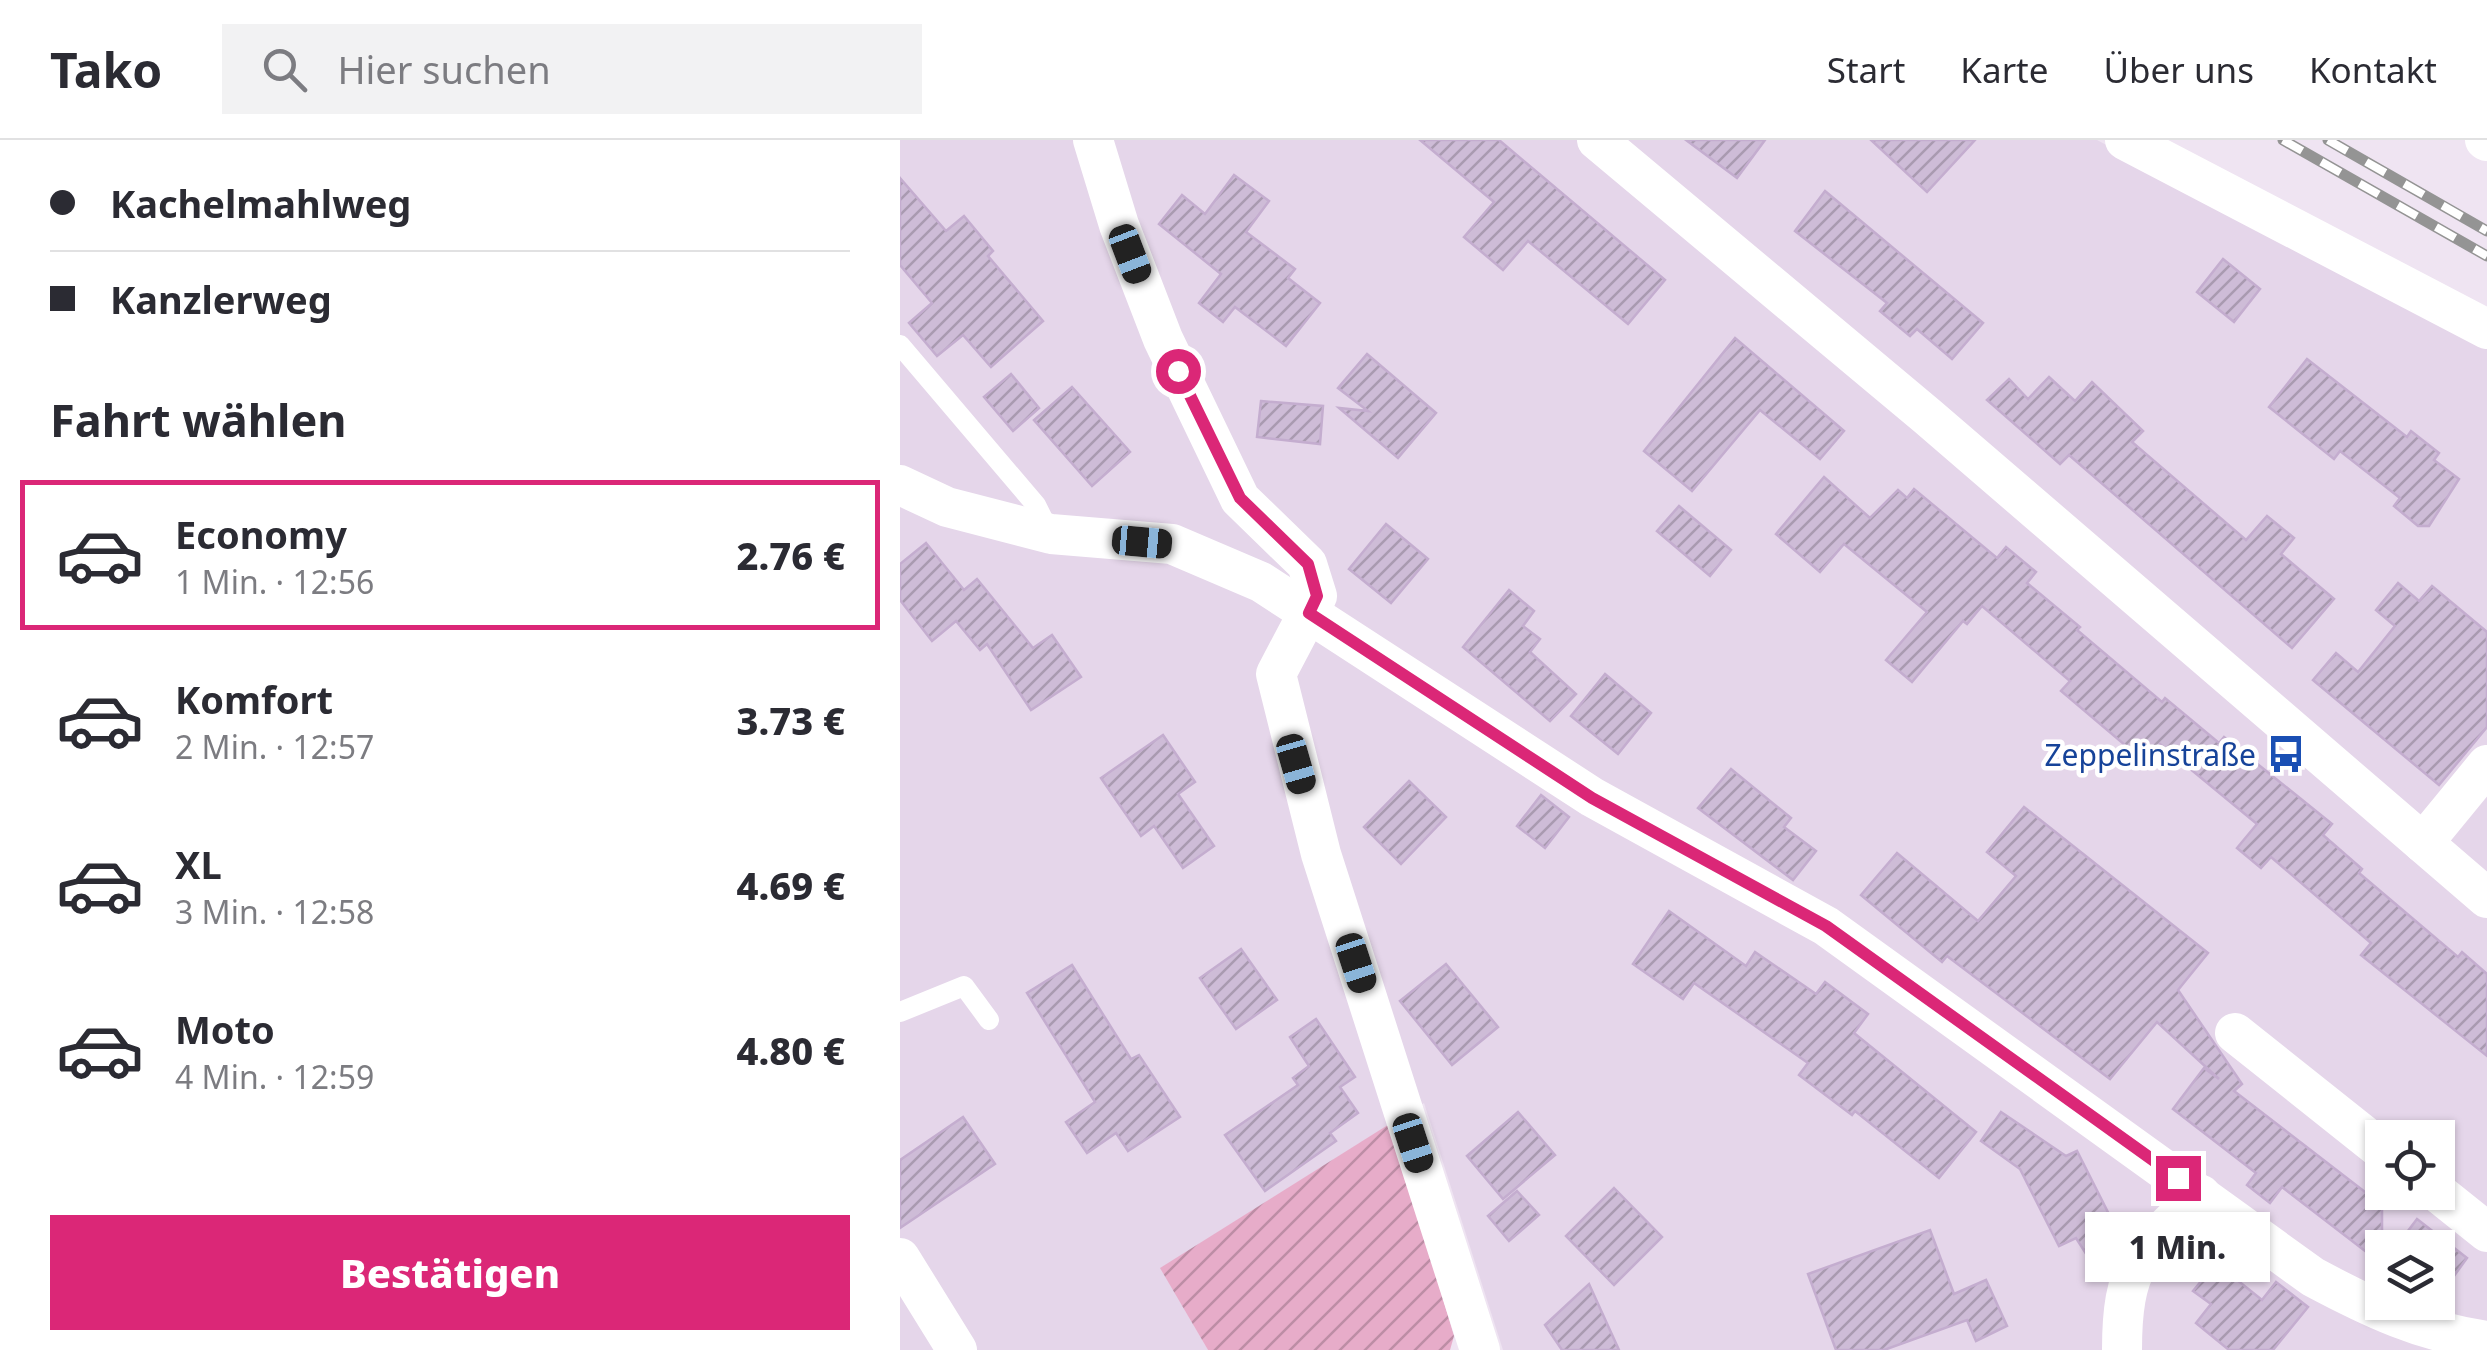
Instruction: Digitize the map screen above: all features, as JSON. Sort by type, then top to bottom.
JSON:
[{"type":"street","points":[[1093,140],[1119,225],[1163,339],[1240,498],[1308,564],[1317,596],[1276,674],[1296,764],[1480,1350]]},
{"type":"street","points":[[1597,140],[1927,416],[2487,898]]},
{"type":"street","points":[[2125,140],[2487,329]]},
{"type":"street","points":[[900,485],[947,508],[1052,534],[1172,544],[1260,582],[1592,798],[1826,926],[2313,1277],[2387,1317],[2440,1334],[2487,1342]]},
{"type":"street","points":[[2423,843],[2487,765]]},
{"type":"street","points":[[2235,1033],[2365,1136]]},
{"type":"street","points":[[2122,1350],[2122,1312],[2133,1264],[2201,1195]]},
{"type":"street","points":[[2455,1206],[2487,1232]]},
{"type":"street","points":[[900,1258],[957,1350]]},
{"type":"lane","points":[[900,344],[1036,505],[1052,534]]},
{"type":"lane","points":[[900,1012],[964,986],[989,1020]]},
{"type":"shaded area","points":[[900,140],[2097,140],[2487,346],[2487,1350],[1503,1350],[1424,1103],[1161,1268],[1208,1350],[900,1350]]},
{"type":"shaded area","points":[[1391,1123],[1454,1336],[1450,1350],[1208,1350],[1160,1268]]},
{"type":"building","points":[[1420,140],[1499,140],[1665,280],[1628,324],[1528,241],[1503,270],[1464,237],[1494,202]]},
{"type":"building","points":[[1686,140],[1765,140],[1737,178]]},
{"type":"building","points":[[1871,140],[1975,140],[1927,192]]},
{"type":"building","points":[[1234,175],[1269,201],[1246,232],[1295,269],[1288,278],[1320,303],[1286,346],[1235,307],[1223,322],[1199,303],[1221,274],[1159,224],[1182,195],[1205,214]]},
{"type":"building","points":[[900,178],[946,231],[964,216],[993,251],[988,256],[1043,321],[991,367],[963,335],[937,356],[909,323],[932,303],[900,265]]},
{"type":"building","points":[[1825,191],[1983,323],[1952,359],[1917,329],[1910,336],[1880,311],[1887,303],[1795,231]]},
{"type":"building","points":[[2223,259],[2260,289],[2234,322],[2197,292]]},
{"type":"building","points":[[1735,338],[1844,431],[1820,459],[1760,410],[1692,491],[1644,451]]},
{"type":"building","points":[[1367,354],[1436,413],[1398,458],[1339,408],[1368,411],[1338,388]]},
{"type":"building","points":[[2307,359],[2407,437],[2411,431],[2439,453],[2434,460],[2459,479],[2429,526],[2418,526],[2394,506],[2400,498],[2340,451],[2334,459],[2269,407]]},
{"type":"building","points":[[1011,374],[1039,408],[1013,431],[984,397]]},
{"type":"building","points":[[2049,377],[2075,401],[2092,382],[2143,431],[2132,442],[2246,540],[2267,516],[2294,538],[2281,554],[2334,599],[2292,648],[2069,455],[2060,464],[1987,400],[2009,379],[2028,399]]},
{"type":"building","points":[[1072,387],[1130,452],[1092,486],[1034,420]]},
{"type":"building","points":[[1261,401],[1323,406],[1320,444],[1257,437]]},
{"type":"building","points":[[1824,477],[1870,518],[1898,490],[1907,498],[1914,489],[1997,558],[2006,547],[2036,572],[2027,583],[2080,627],[2077,630],[2162,702],[2165,698],[2219,743],[2224,737],[2332,824],[2323,835],[2362,869],[2359,873],[2458,957],[2462,952],[2487,974],[2487,1056],[2361,955],[2371,943],[2271,857],[2261,868],[2237,848],[2257,824],[2160,744],[2145,762],[2061,691],[2070,681],[1982,606],[1967,624],[1963,621],[1912,682],[1886,660],[1927,612],[1844,544],[1820,572],[1776,534]]},
{"type":"building","points":[[1679,506],[1731,550],[1710,576],[1657,531]]},
{"type":"building","points":[[1386,524],[1428,559],[1391,603],[1349,569]]},
{"type":"building","points":[[926,543],[964,590],[977,579],[1033,648],[1052,635],[1081,677],[1031,710],[987,644],[980,650],[956,621],[932,641],[900,600],[900,564]]},
{"type":"building","points":[[2398,583],[2419,601],[2432,586],[2487,632],[2487,727],[2439,785],[2313,680],[2336,653],[2358,672],[2395,626],[2376,610]]},
{"type":"building","points":[[1509,590],[1534,611],[1523,626],[1540,639],[1530,652],[1576,694],[1550,721],[1463,647]]},
{"type":"building","points":[[1605,674],[1651,713],[1618,754],[1571,716]]},
{"type":"building","points":[[1163,735],[1195,782],[1178,794],[1214,846],[1183,868],[1154,826],[1141,836],[1101,778]]},
{"type":"building","points":[[1731,769],[1791,818],[1784,827],[1816,851],[1793,880],[1698,808]]},
{"type":"building","points":[[1409,781],[1446,817],[1401,864],[1364,827]]},
{"type":"building","points":[[1541,795],[1569,817],[1545,848],[1517,826]]},
{"type":"building","points":[[2024,807],[2208,953],[2178,990],[2242,1084],[2234,1091],[2365,1192],[2365,1210],[2382,1210],[2382,1230],[2365,1230],[2365,1251],[2282,1187],[2270,1203],[2247,1185],[2256,1173],[2173,1109],[2204,1068],[2219,1079],[2157,1022],[2110,1079],[1947,956],[1942,962],[1861,895],[1897,853],[1978,921],[2016,876],[1987,852]]},
{"type":"building","points":[[1669,911],[1746,966],[1755,952],[1816,994],[1825,982],[1868,1014],[1854,1033],[1976,1132],[1939,1178],[1855,1111],[1852,1115],[1799,1075],[1808,1063],[1694,983],[1683,999],[1633,964]]},
{"type":"building","points":[[1241,949],[1277,1000],[1236,1029],[1200,978]]},
{"type":"building","points":[[1446,964],[1498,1027],[1452,1065],[1400,1001]]},
{"type":"building","points":[[1072,965],[1131,1059],[1139,1055],[1180,1117],[1128,1151],[1116,1133],[1087,1153],[1066,1122],[1095,1102],[1027,993]]},
{"type":"building","points":[[1316,1019],[1355,1077],[1340,1087],[1358,1113],[1330,1133],[1336,1141],[1265,1191],[1225,1135],[1298,1085],[1293,1078],[1309,1066],[1290,1037]]},
{"type":"building","points":[[1518,1112],[1555,1155],[1503,1199],[1467,1156]]},
{"type":"building","points":[[2001,1112],[2066,1156],[2077,1151],[2123,1242],[2121,1246],[2092,1263],[2076,1238],[2059,1246],[2020,1169],[1981,1141]]},
{"type":"building","points":[[963,1117],[995,1164],[900,1228],[900,1160]]},
{"type":"building","points":[[1614,1188],[1662,1237],[1614,1285],[1566,1236]]},
{"type":"building","points":[[1517,1191],[1539,1215],[1509,1241],[1488,1216]]},
{"type":"building","points":[[2417,1219],[2431,1230],[2409,1230]]},
{"type":"building","points":[[1930,1230],[1954,1294],[1986,1280],[2007,1326],[1976,1341],[1967,1320],[1884,1350],[1836,1350],[1808,1274]]},
{"type":"building","points":[[2455,1249],[2467,1258],[2455,1275]]},
{"type":"building","points":[[2216,1263],[2262,1300],[2276,1282],[2308,1307],[2273,1350],[2229,1350],[2196,1323],[2211,1304],[2193,1291]]},
{"type":"building","points":[[1589,1284],[1619,1350],[1562,1350],[1545,1325]]},
{"type":"railway","points":[[2283,140],[2487,256]]},
{"type":"railway","points":[[2328,140],[2487,231]]},
{"type":"place","name":"Zeppelinstraße","points":[[2286,754]]},
{"type":"route","points":[[1178,371],[1240,498],[1308,564],[1317,596],[1309,613],[1592,798],[1826,926],[2178,1178]]}]
